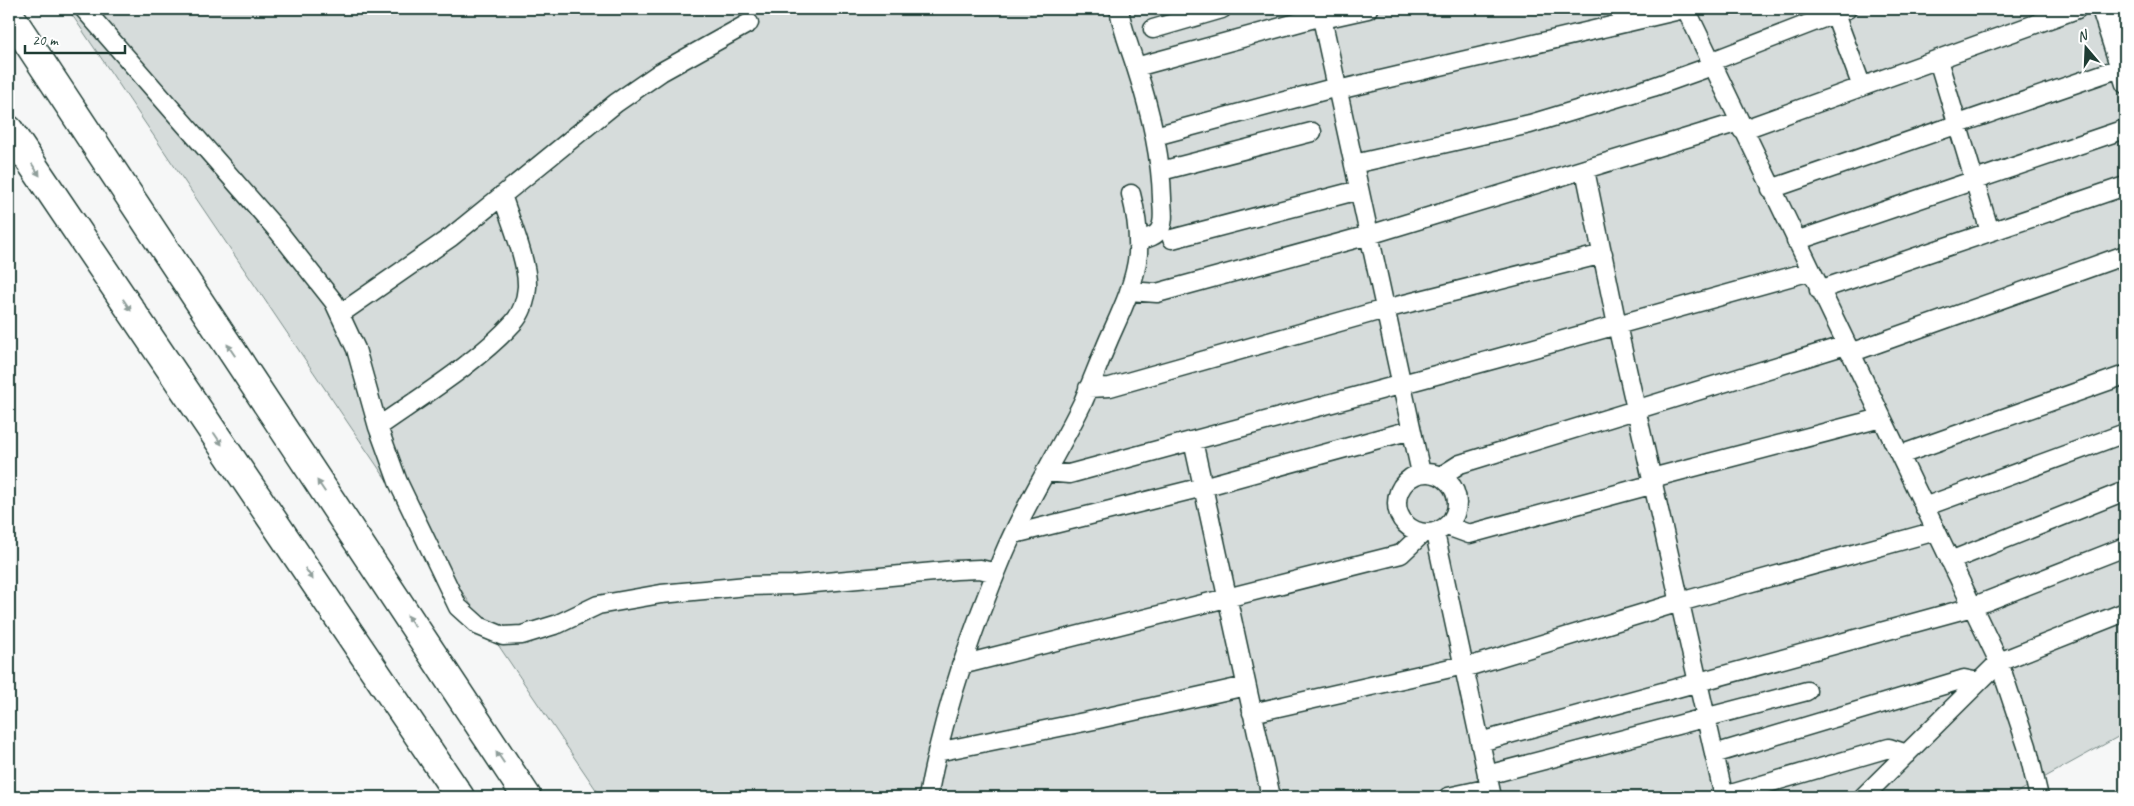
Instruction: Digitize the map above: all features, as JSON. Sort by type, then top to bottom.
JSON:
[{"type":"main road","points":[[9,14],[527,797]]},
{"type":"main road","points":[[9,130],[460,797]]},
{"type":"lane","points":[[84,9],[278,231],[334,302],[356,349],[378,427],[398,482],[458,607],[479,626],[503,636],[540,631],[598,605],[661,594],[747,586],[793,585],[956,570],[980,569],[996,573]]},
{"type":"lane","points":[[1119,9],[1123,32],[1136,67],[1155,136],[1161,171],[1163,221],[1160,231],[1149,238],[1138,241]]},
{"type":"lane","points":[[1153,29],[1222,9]]},
{"type":"lane","points":[[1136,67],[1322,15],[1368,9]]},
{"type":"lane","points":[[1155,136],[1338,89],[1685,9],[1999,662],[2027,746],[2040,797]]},
{"type":"lane","points":[[1129,291],[1157,293],[1369,235],[1585,170],[1741,126],[1862,87],[2077,9]]},
{"type":"lane","points":[[1354,164],[1530,124],[1653,88],[1841,11],[1862,87]]},
{"type":"lane","points":[[1322,15],[1420,473]]},
{"type":"lane","points":[[1771,189],[1959,124],[2123,76],[2104,17],[2125,19]]},
{"type":"lane","points":[[340,314],[451,237],[574,136],[646,82],[749,23]]},
{"type":"lane","points":[[1938,60],[1959,124],[1990,232]]},
{"type":"lane","points":[[1796,241],[2125,129]]},
{"type":"lane","points":[[1161,171],[1312,132]]},
{"type":"lane","points":[[1585,170],[1617,325],[1724,797],[1889,748],[1907,754]]},
{"type":"lane","points":[[1819,290],[2125,186]]},
{"type":"lane","points":[[1172,239],[1359,190]]},
{"type":"lane","points":[[928,797],[961,665],[977,618],[1014,534],[1088,388],[1134,278],[1138,241],[1137,220],[1131,194]]},
{"type":"lane","points":[[378,427],[476,357],[515,322],[521,312],[527,287],[526,273],[502,195]]},
{"type":"lane","points":[[1088,388],[1110,387],[1385,308],[1603,254]]},
{"type":"lane","points":[[1441,476],[1460,464],[1636,408],[1848,349],[2125,255]]},
{"type":"lane","points":[[1045,472],[1069,474],[1810,271]]},
{"type":"lane","points":[[1900,455],[2125,375]]},
{"type":"lane","points":[[961,665],[1401,554],[1435,531],[1455,515],[1458,502],[1456,491],[1450,482],[1441,476],[1431,473],[1420,473],[1410,478],[1402,486],[1397,496],[1397,508],[1400,519],[1410,528],[1435,531],[1469,534],[1881,418]]},
{"type":"lane","points":[[1014,534],[1203,487],[1411,430]]},
{"type":"lane","points":[[1924,507],[2125,433]]},
{"type":"lane","points":[[1193,441],[1271,797]]},
{"type":"lane","points":[[1950,561],[2125,491]]},
{"type":"lane","points":[[1435,531],[1490,787]]},
{"type":"lane","points":[[1252,713],[1464,666],[1680,602],[1936,531]]},
{"type":"lane","points":[[1480,742],[1972,607],[2125,548]]},
{"type":"lane","points":[[1863,797],[1999,662],[2125,612]]},
{"type":"lane","points":[[1714,754],[1964,680],[1979,682]]},
{"type":"lane","points":[[938,752],[1246,686]]},
{"type":"lane","points":[[1448,797],[1490,787],[1706,716],[1807,691]]},
{"type":"shaded area","points":[[68,9],[2125,9],[2125,733],[2009,797],[601,797]]}]
